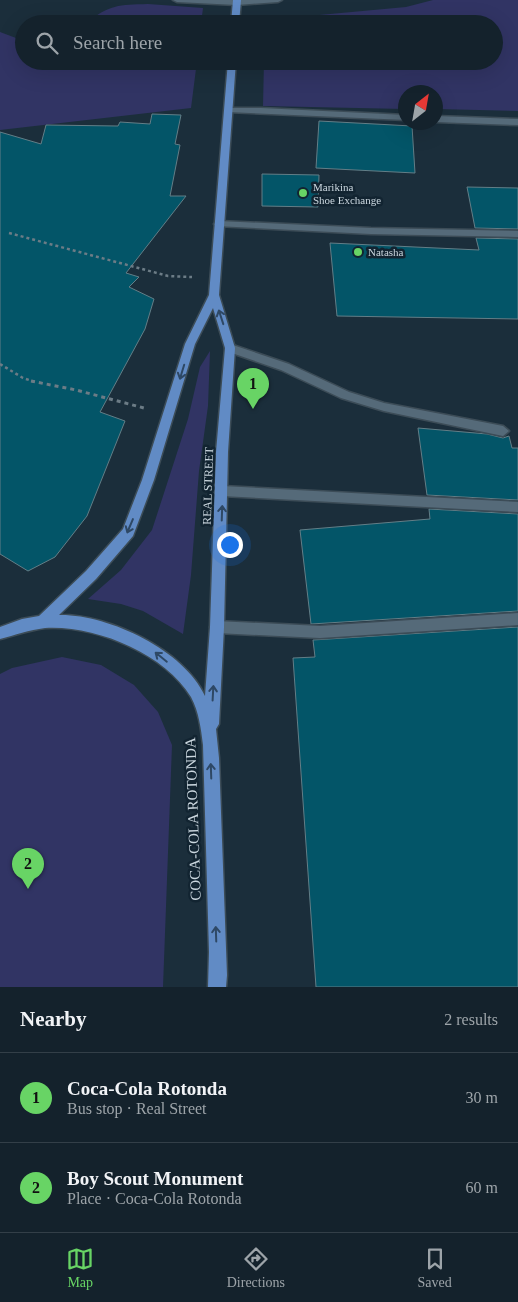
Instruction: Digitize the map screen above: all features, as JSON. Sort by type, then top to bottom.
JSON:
[{"type":"main road","points":[[236,15],[237,2]]},
{"type":"main road","name":"REAL STREET","points":[[210,742],[217,627],[222,452],[230,348],[214,295],[231,70]]},
{"type":"main road","name":"REAL STREET","points":[[43,622],[91,574],[128,532],[148,480],[190,344],[214,295]]},
{"type":"main road","name":"COCA-COLA ROTONDA","points":[[0,634],[43,622],[61,621],[121,633],[153,651],[187,680],[199,697],[210,742],[217,987]]},
{"type":"street","points":[[177,0],[237,2],[278,0]]},
{"type":"street","points":[[228,110],[398,118]]},
{"type":"street","points":[[443,119],[518,122]]},
{"type":"street","points":[[219,224],[370,231],[518,234]]},
{"type":"street","points":[[230,348],[285,367],[346,395],[384,406],[503,431]]},
{"type":"street","points":[[222,491],[518,507]]},
{"type":"street","points":[[217,627],[320,632],[518,618]]},
{"type":"path","points":[[9,233],[168,276],[215,278]]},
{"type":"path","points":[[0,364],[10,368],[23,378],[41,384],[77,390],[130,406],[170,411]]},
{"type":"shaded area","points":[[433,0],[518,0],[518,111],[443,109],[443,85],[398,85],[398,109],[263,106],[264,70],[503,70],[503,15],[319,15],[406,7]]},
{"type":"shaded area","points":[[148,4],[203,8],[202,15],[98,15],[108,9]]},
{"type":"shaded area","points":[[0,32],[15,38],[15,70],[196,70],[191,108],[0,130]]},
{"type":"shaded area","points":[[210,351],[208,406],[199,471],[191,575],[183,634],[143,611],[121,604],[88,599],[121,570],[152,530],[188,419],[200,367]]},
{"type":"shaded area","points":[[62,657],[101,665],[134,685],[158,712],[172,745],[163,987],[0,987],[0,674],[12,668]]},
{"type":"building","points":[[152,114],[181,115],[175,144],[180,145],[170,196],[186,196],[126,273],[139,277],[129,287],[154,299],[145,329],[100,412],[125,421],[87,516],[55,557],[28,571],[0,554],[0,132],[41,144],[46,125],[118,126],[120,122],[150,124]]},
{"type":"building","points":[[319,121],[398,125],[398,130],[412,130],[415,173],[316,168]]},
{"type":"building","points":[[262,174],[319,175],[318,207],[262,206]]},
{"type":"building","points":[[467,187],[518,188],[518,229],[475,228]]},
{"type":"building","points":[[476,238],[518,239],[518,319],[337,316],[330,243],[479,250]]},
{"type":"building","points":[[418,428],[487,434],[503,438],[509,436],[512,448],[518,448],[518,500],[427,495]]},
{"type":"building","points":[[429,509],[518,514],[518,611],[311,624],[300,530],[430,519]]},
{"type":"building","points":[[518,627],[518,987],[316,987],[293,658],[315,657],[313,640]]},
{"type":"place","name":"Marikina Shoe Exchange","points":[[303,193]]},
{"type":"place","name":"Natasha","points":[[358,252]]},
{"type":"place","name":"Coca-Cola Rotonda","points":[[253,409]]},
{"type":"place","name":"Boy Scout Monument","points":[[28,889]]}]
